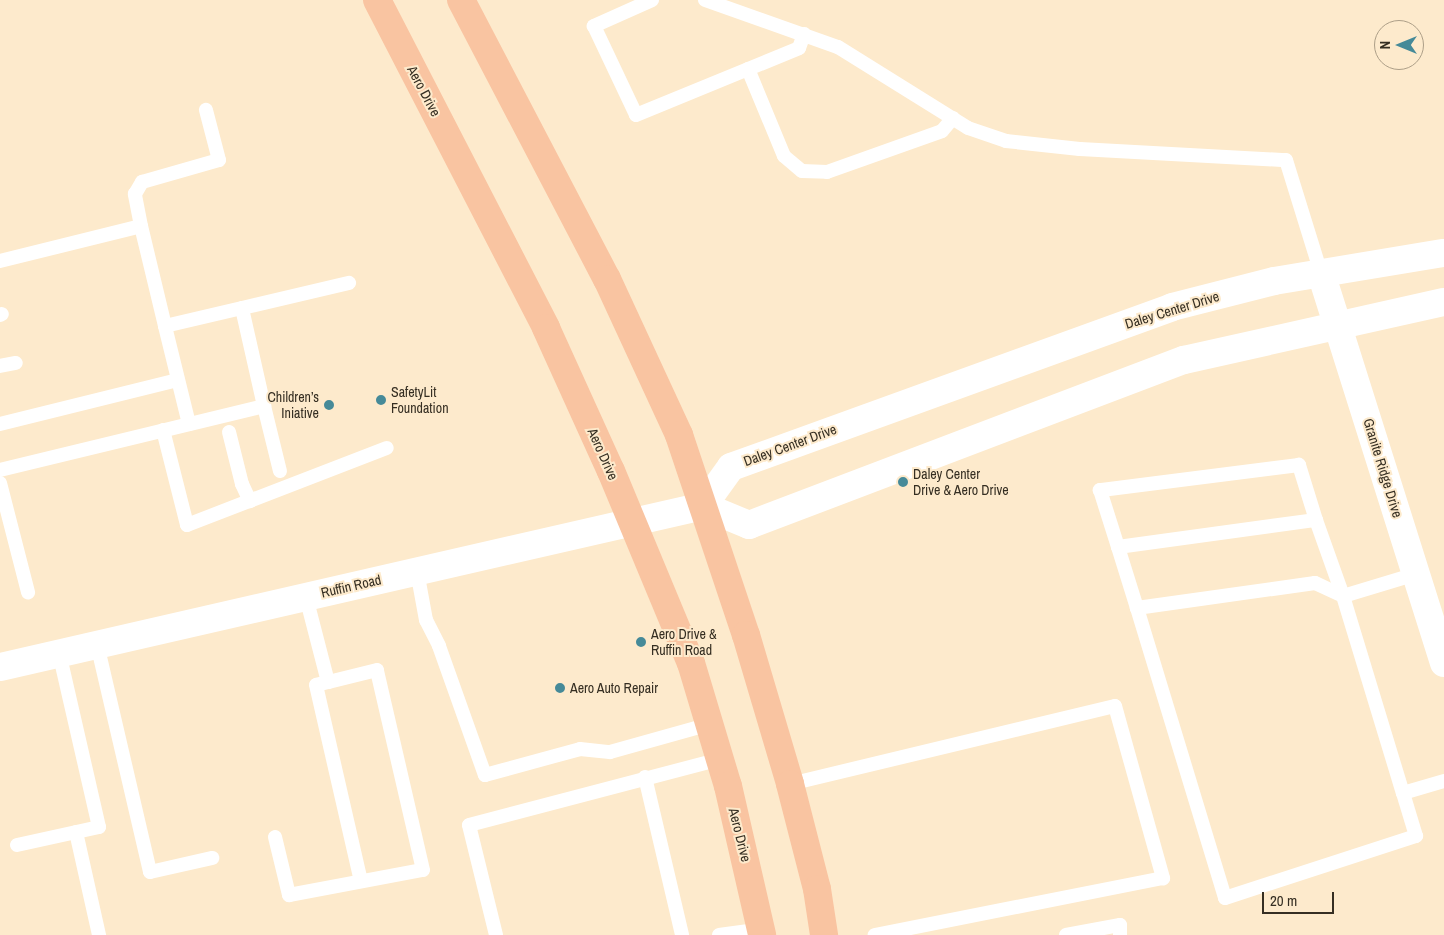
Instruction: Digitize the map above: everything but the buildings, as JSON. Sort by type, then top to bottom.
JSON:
[{"type":"main road","name":"Aero Drive","points":[[376,0],[546,328],[633,523],[691,663],[720,759],[762,932]]},
{"type":"main road","points":[[461,0],[607,279],[679,435],[746,635],[790,784],[817,888],[824,935]]},
{"type":"main road","name":"Daley Center Drive","points":[[702,506],[731,466],[1172,307],[1321,273],[1444,253]]},
{"type":"main road","name":"Granite Ridge Drive","points":[[1321,273],[1444,663]]},
{"type":"main road","points":[[702,506],[749,525],[1184,360],[1444,302]]},
{"type":"main road","name":"Ruffin Road","points":[[0,667],[702,506]]},
{"type":"lane","points":[[652,0],[594,26],[636,115],[799,48],[804,34]]},
{"type":"lane","points":[[705,0],[838,47],[953,118],[990,137],[1029,145],[1286,160],[1321,273]]},
{"type":"lane","points":[[748,69],[784,156],[802,171],[827,172],[942,131],[953,118]]},
{"type":"lane","points":[[189,424],[135,194],[142,182],[219,160],[206,110]]},
{"type":"lane","points":[[0,261],[141,226]]},
{"type":"lane","points":[[165,326],[349,283]]},
{"type":"lane","points":[[242,308],[280,471]]},
{"type":"lane","points":[[0,366],[16,363]]},
{"type":"lane","points":[[0,424],[178,380]]},
{"type":"lane","points":[[0,470],[264,406]]},
{"type":"lane","points":[[163,430],[187,524],[387,448]]},
{"type":"lane","points":[[229,432],[250,501]]},
{"type":"lane","points":[[1299,464],[1316,520],[1343,596],[1416,836],[1225,898],[1100,490],[1299,464]]},
{"type":"lane","points":[[0,483],[28,592]]},
{"type":"lane","points":[[1118,547],[1316,520]]},
{"type":"lane","points":[[417,571],[426,620],[439,646],[485,775],[580,749],[610,752],[710,724]]},
{"type":"lane","points":[[1137,608],[1315,583],[1343,596],[1416,574]]},
{"type":"lane","points":[[306,597],[328,682]]},
{"type":"lane","points":[[98,644],[150,872],[212,858]]},
{"type":"lane","points":[[17,845],[100,827],[59,653]]},
{"type":"lane","points":[[275,837],[289,895],[423,870],[377,670],[316,685],[361,881]]},
{"type":"lane","points":[[790,784],[1115,706],[1163,878],[875,935]]},
{"type":"lane","points":[[496,935],[470,825],[720,759]]},
{"type":"lane","points":[[646,777],[682,935]]},
{"type":"lane","points":[[1403,794],[1444,781]]},
{"type":"lane","points":[[76,832],[100,935]]},
{"type":"lane","points":[[1066,935],[1120,925],[1120,935]]},
{"type":"lane","points":[[719,935],[762,932]]},
{"type":"place","name":"SafetyLit Foundation","points":[[381,400]]},
{"type":"place","name":"Children’s Iniative","points":[[329,405]]},
{"type":"place","name":"Daley Center Drive & Aero Drive","points":[[903,482]]},
{"type":"place","name":"Aero Drive & Ruffin Road","points":[[641,642]]},
{"type":"place","name":"Aero Auto Repair","points":[[560,688]]}]
